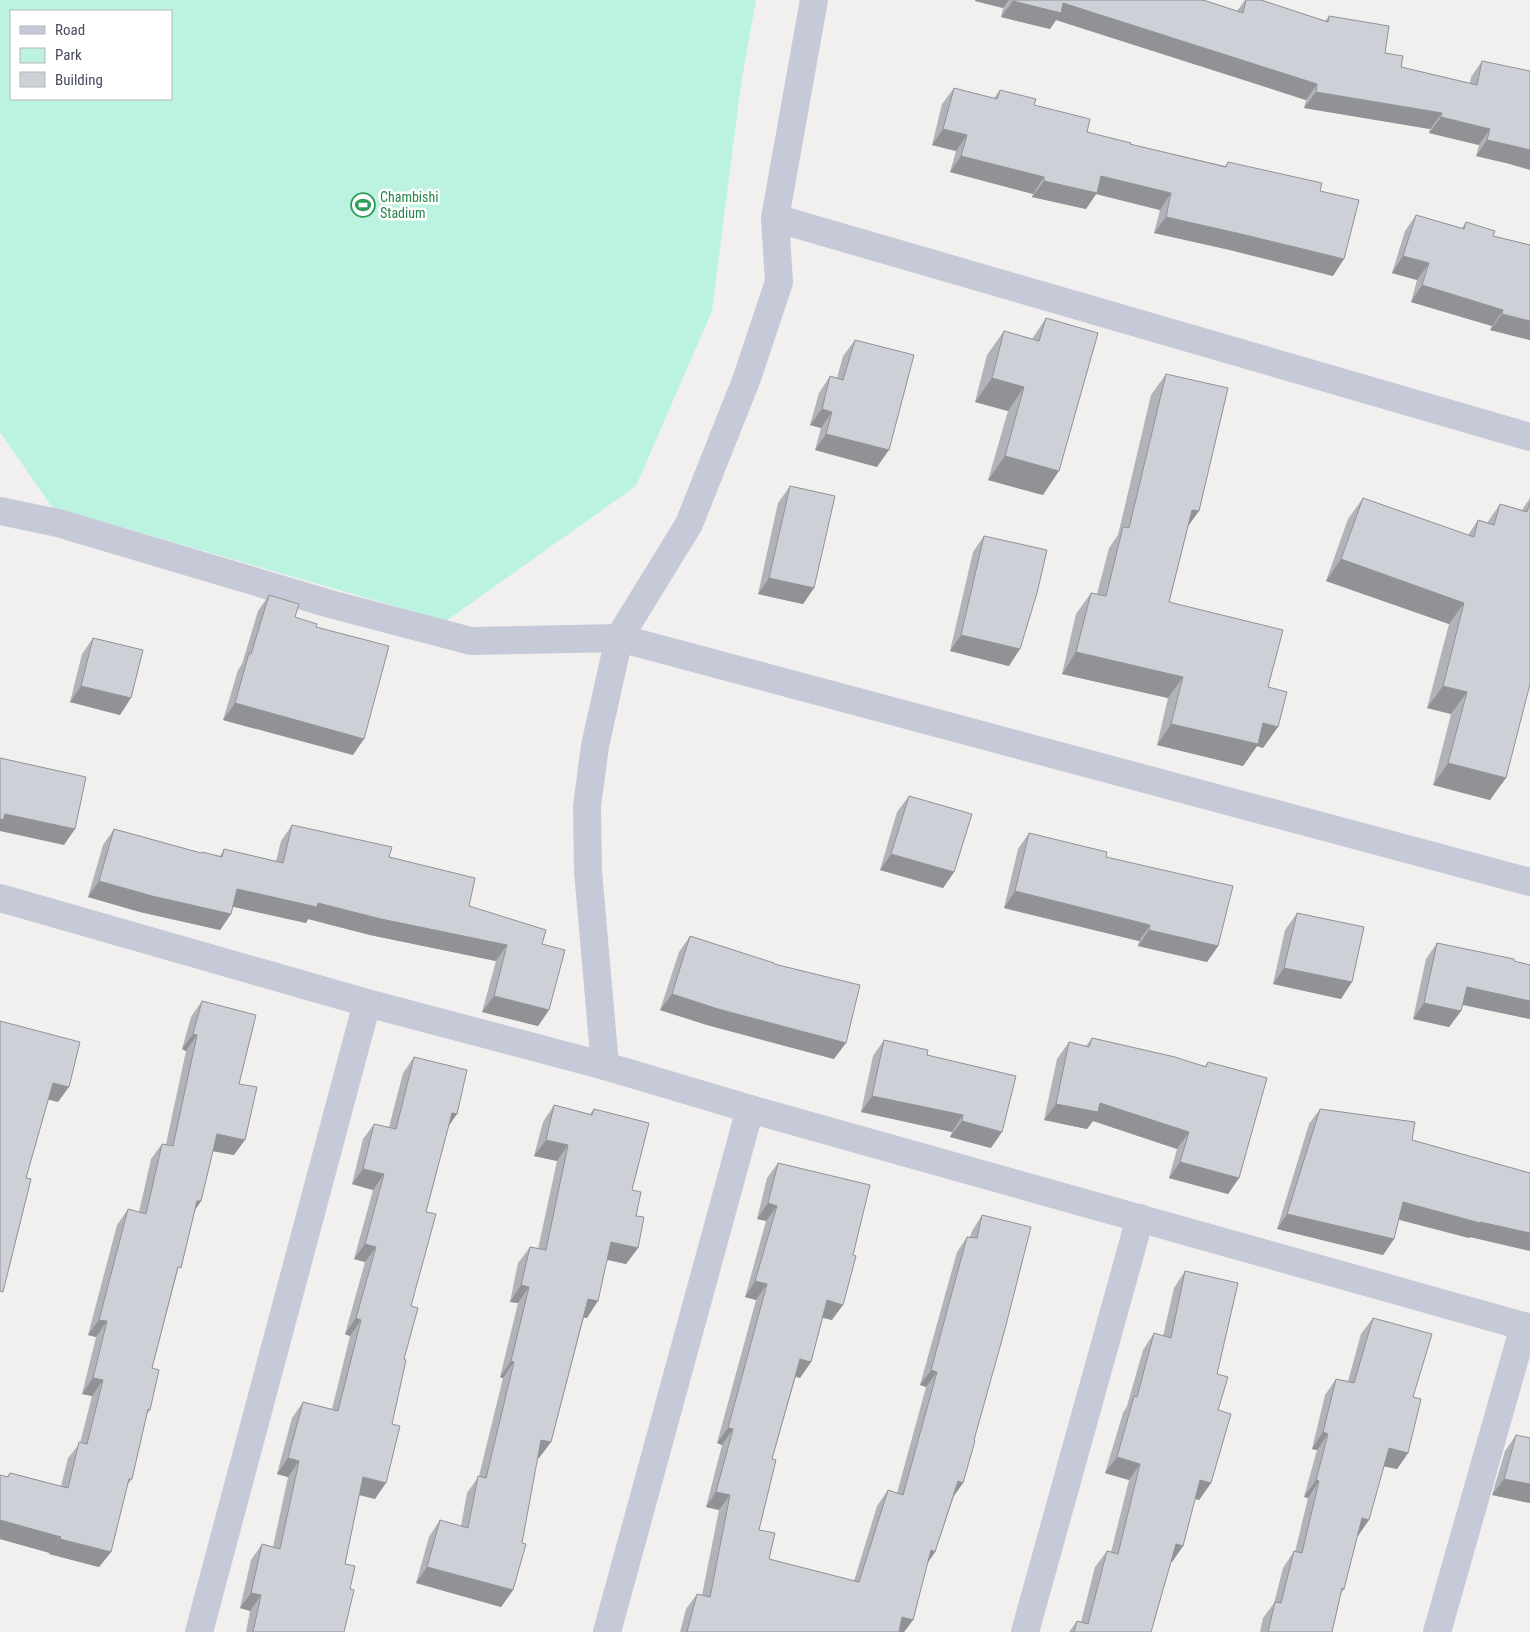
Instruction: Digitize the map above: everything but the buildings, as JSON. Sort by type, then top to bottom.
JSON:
[{"type":"street","points":[[605,1066],[588,871],[587,806],[595,746],[619,638],[689,524],[747,378],[779,282],[774,218],[814,0]]},
{"type":"street","points":[[774,218],[1530,437]]},
{"type":"street","points":[[0,511],[58,523],[330,604],[471,641],[619,638],[1530,882]]},
{"type":"street","points":[[0,898],[367,1003],[605,1066],[750,1109],[1527,1327],[1437,1632]]},
{"type":"street","points":[[199,1632],[367,1003]]},
{"type":"street","points":[[607,1632],[750,1109]]},
{"type":"street","points":[[1026,1632],[1140,1218]]},
{"type":"green space","name":"Chambishi Stadium","points":[[0,0],[756,0],[741,84],[712,311],[636,486],[446,621],[52,507],[0,432]]},
{"type":"place","name":"Chambishi Stadium","points":[[363,205]]}]
